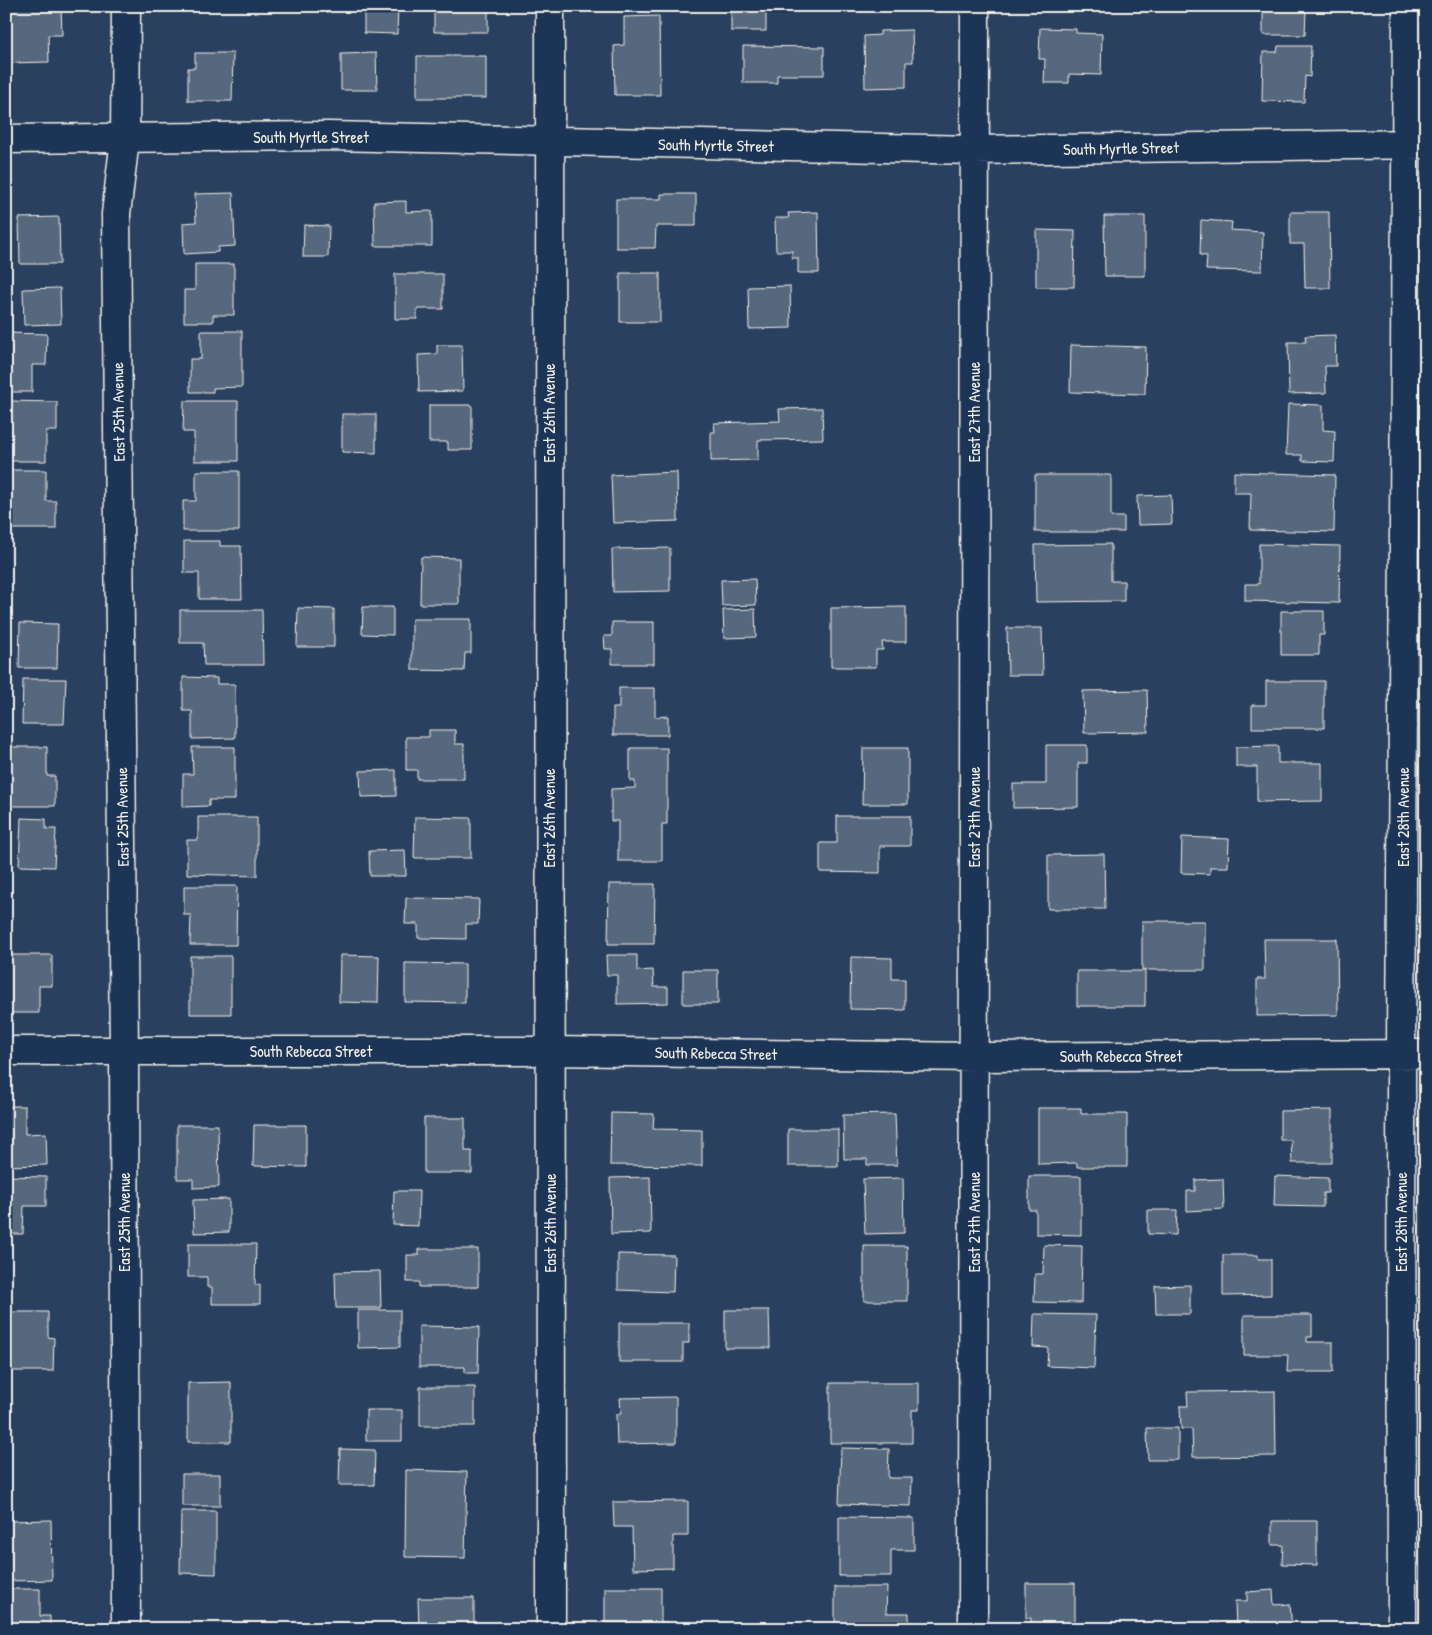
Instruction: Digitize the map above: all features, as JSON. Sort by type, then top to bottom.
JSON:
[{"type":"street","name":"East 25th Avenue","points":[[126,6],[125,138],[116,214],[124,1052],[126,1629]]},
{"type":"street","name":"East 26th Avenue","points":[[550,6],[551,1629]]},
{"type":"street","name":"East 27th Avenue","points":[[973,1629],[975,6]]},
{"type":"street","name":"East 28th Avenue","points":[[1402,1629],[1414,1054],[1416,144],[1407,6]]},
{"type":"street","name":"South Myrtle Street","points":[[6,139],[329,136],[974,150],[1416,144]]},
{"type":"street","name":"South Rebecca Street","points":[[6,1052],[550,1051],[974,1057],[1414,1054]]},
{"type":"building","points":[[9,6],[61,6],[62,35],[48,35],[49,62],[10,63]]},
{"type":"building","points":[[364,6],[398,6],[397,34],[364,33]]},
{"type":"building","points":[[434,6],[488,6],[488,32],[434,32]]},
{"type":"building","points":[[731,6],[766,6],[766,31],[731,31]]},
{"type":"building","points":[[1263,6],[1311,6],[1311,10],[1306,10],[1305,35],[1263,35]]},
{"type":"building","points":[[659,16],[660,95],[615,95],[614,46],[624,45],[624,17]]},
{"type":"building","points":[[1040,28],[1076,29],[1076,33],[1102,34],[1101,75],[1069,74],[1069,83],[1044,83],[1045,59],[1039,59]]},
{"type":"building","points":[[912,30],[913,62],[906,62],[906,87],[865,88],[864,36],[880,35],[880,31]]},
{"type":"building","points":[[743,46],[824,47],[824,75],[777,75],[777,83],[743,83]]},
{"type":"building","points":[[1278,46],[1311,46],[1310,77],[1305,76],[1304,102],[1262,101],[1263,52],[1277,52]]},
{"type":"building","points":[[195,53],[233,53],[232,101],[188,101],[188,68],[195,68]]},
{"type":"building","points":[[376,53],[377,90],[341,90],[341,54]]},
{"type":"building","points":[[417,56],[486,56],[486,98],[417,98]]},
{"type":"building","points":[[233,193],[235,246],[218,247],[218,252],[184,254],[183,223],[196,222],[195,194]]},
{"type":"building","points":[[661,194],[696,194],[696,226],[656,226],[655,248],[616,248],[616,199],[661,199]]},
{"type":"building","points":[[406,201],[406,212],[432,211],[432,246],[375,246],[374,202]]},
{"type":"building","points":[[818,212],[819,273],[798,273],[798,258],[792,258],[792,251],[776,251],[775,218],[789,218],[788,213]]},
{"type":"building","points":[[1290,212],[1329,212],[1330,288],[1305,288],[1304,244],[1290,244]]},
{"type":"building","points":[[1104,216],[1145,216],[1145,276],[1105,276]]},
{"type":"building","points":[[59,217],[60,264],[20,264],[19,218]]},
{"type":"building","points":[[1201,220],[1232,222],[1231,230],[1263,232],[1262,271],[1206,270],[1207,256],[1200,255]]},
{"type":"building","points":[[304,225],[329,226],[328,257],[303,257]]},
{"type":"building","points":[[1036,230],[1075,231],[1074,287],[1036,287]]},
{"type":"building","points":[[195,264],[234,264],[234,315],[213,315],[213,322],[184,322],[184,290],[195,290]]},
{"type":"building","points":[[620,273],[660,273],[660,322],[620,322]]},
{"type":"building","points":[[395,274],[443,274],[443,309],[417,309],[417,319],[395,319]]},
{"type":"building","points":[[790,286],[791,328],[749,329],[748,287]]},
{"type":"building","points":[[60,288],[61,324],[24,325],[23,289]]},
{"type":"building","points":[[201,331],[242,331],[242,387],[213,388],[213,392],[190,392],[190,359],[201,359]]},
{"type":"building","points":[[6,333],[47,334],[46,365],[32,365],[32,392],[6,392]]},
{"type":"building","points":[[1335,335],[1336,366],[1325,366],[1326,393],[1289,394],[1288,342],[1306,342],[1305,336]]},
{"type":"building","points":[[437,345],[462,345],[463,391],[419,392],[418,355],[437,354]]},
{"type":"building","points":[[1071,345],[1146,347],[1145,394],[1070,392]]},
{"type":"building","points":[[6,401],[57,402],[57,431],[46,431],[46,461],[6,461]]},
{"type":"building","points":[[184,401],[238,401],[238,461],[194,461],[194,432],[183,432]]},
{"type":"building","points":[[1288,404],[1323,405],[1323,430],[1335,431],[1334,462],[1302,461],[1302,455],[1286,455]]},
{"type":"building","points":[[429,405],[472,405],[472,450],[448,450],[448,442],[429,442]]},
{"type":"building","points":[[822,408],[823,439],[758,440],[758,460],[711,461],[711,432],[715,432],[714,423],[780,421],[779,409]]},
{"type":"building","points":[[342,414],[376,414],[376,453],[342,452]]},
{"type":"building","points":[[6,470],[46,470],[46,501],[56,501],[56,529],[6,529]]},
{"type":"building","points":[[196,471],[239,471],[239,531],[183,531],[183,501],[196,501]]},
{"type":"building","points":[[677,472],[678,521],[613,523],[611,475]]},
{"type":"building","points":[[1234,472],[1335,475],[1334,532],[1250,530],[1251,493],[1234,493]]},
{"type":"building","points":[[1035,475],[1111,475],[1111,517],[1124,517],[1124,532],[1035,532]]},
{"type":"building","points":[[1171,495],[1172,524],[1138,525],[1137,496]]},
{"type":"building","points":[[184,541],[220,541],[220,546],[241,546],[242,599],[199,599],[199,573],[184,573]]},
{"type":"building","points":[[1111,544],[1111,581],[1124,581],[1124,601],[1036,602],[1035,545]]},
{"type":"building","points":[[1259,544],[1340,546],[1339,603],[1245,601],[1245,584],[1259,584]]},
{"type":"building","points":[[670,548],[670,591],[613,592],[612,549]]},
{"type":"building","points":[[421,557],[459,558],[459,604],[420,604]]},
{"type":"building","points":[[755,579],[756,605],[722,606],[721,580]]},
{"type":"building","points":[[363,607],[393,607],[393,635],[362,634]]},
{"type":"building","points":[[906,607],[906,642],[882,642],[883,650],[876,650],[876,667],[831,667],[831,608]]},
{"type":"building","points":[[298,608],[334,609],[334,647],[297,647]]},
{"type":"building","points":[[755,609],[756,637],[724,638],[723,610]]},
{"type":"building","points":[[180,610],[262,610],[263,665],[204,665],[203,643],[180,643]]},
{"type":"building","points":[[1281,611],[1324,611],[1324,635],[1319,635],[1319,655],[1281,655]]},
{"type":"building","points":[[412,619],[471,619],[471,653],[465,653],[464,671],[412,670]]},
{"type":"building","points":[[612,622],[654,622],[654,664],[612,664],[612,649],[605,649],[604,636],[612,636]]},
{"type":"building","points":[[20,623],[58,624],[57,668],[19,668]]},
{"type":"building","points":[[1007,628],[1042,628],[1043,675],[1008,675]]},
{"type":"building","points":[[183,677],[217,678],[217,684],[235,684],[235,738],[192,739],[192,711],[183,711]]},
{"type":"building","points":[[23,679],[66,679],[64,724],[22,724]]},
{"type":"building","points":[[1266,681],[1324,681],[1324,728],[1252,728],[1252,705],[1266,705]]},
{"type":"building","points":[[619,688],[655,688],[655,717],[668,716],[668,735],[613,735],[613,708],[619,708]]},
{"type":"building","points":[[1147,690],[1148,732],[1084,733],[1083,691]]},
{"type":"building","points":[[429,730],[455,730],[455,744],[464,744],[464,779],[417,779],[417,770],[406,770],[406,737],[429,737]]},
{"type":"building","points":[[1046,745],[1087,745],[1087,763],[1078,763],[1078,807],[1013,808],[1013,784],[1046,784]]},
{"type":"building","points":[[1278,746],[1278,763],[1322,763],[1322,801],[1257,802],[1257,767],[1236,767],[1236,747]]},
{"type":"building","points":[[6,747],[47,747],[47,776],[55,776],[55,806],[6,806]]},
{"type":"building","points":[[192,747],[235,747],[235,800],[209,800],[209,806],[183,807],[183,774],[193,774]]},
{"type":"building","points":[[630,748],[667,748],[667,824],[662,824],[662,861],[618,861],[618,821],[611,821],[611,789],[635,788],[635,781],[630,781]]},
{"type":"building","points":[[863,748],[908,748],[908,804],[862,804]]},
{"type":"building","points":[[396,770],[396,796],[361,797],[360,771]]},
{"type":"building","points":[[837,816],[910,816],[910,846],[880,846],[880,873],[820,872],[820,843],[837,843]]},
{"type":"building","points":[[198,817],[257,817],[257,876],[187,874],[187,840],[198,840]]},
{"type":"building","points":[[415,817],[471,818],[471,858],[414,858]]},
{"type":"building","points":[[21,818],[46,819],[46,829],[56,829],[54,867],[19,866]]},
{"type":"building","points":[[1182,837],[1229,839],[1228,867],[1210,867],[1210,874],[1181,873]]},
{"type":"building","points":[[405,850],[406,876],[370,876],[369,851]]},
{"type":"building","points":[[1104,854],[1105,909],[1048,909],[1048,855]]},
{"type":"building","points":[[609,884],[655,884],[654,944],[608,944]]},
{"type":"building","points":[[184,886],[237,886],[236,945],[190,945],[191,915],[184,915]]},
{"type":"building","points":[[406,898],[479,899],[478,924],[466,924],[466,939],[418,938],[418,924],[405,924]]},
{"type":"building","points":[[1142,921],[1205,921],[1205,970],[1142,970]]},
{"type":"building","points":[[1264,939],[1337,939],[1338,1015],[1257,1016],[1257,979],[1265,979]]},
{"type":"building","points":[[6,955],[52,955],[52,986],[39,986],[39,1013],[6,1013]]},
{"type":"building","points":[[340,955],[379,956],[378,1003],[339,1002]]},
{"type":"building","points":[[606,955],[637,955],[637,971],[653,970],[654,987],[668,987],[668,1003],[617,1004],[617,975],[607,975]]},
{"type":"building","points":[[190,956],[231,956],[231,1014],[190,1014]]},
{"type":"building","points":[[851,957],[892,958],[892,979],[905,979],[905,1010],[850,1009]]},
{"type":"building","points":[[405,963],[465,964],[465,1003],[405,1002]]},
{"type":"building","points":[[683,970],[718,970],[718,1004],[683,1004]]},
{"type":"building","points":[[1077,971],[1145,971],[1145,1006],[1077,1006]]},
{"type":"building","points":[[6,1106],[25,1106],[25,1134],[46,1133],[47,1165],[6,1166]]},
{"type":"building","points":[[1038,1108],[1081,1108],[1081,1114],[1127,1114],[1127,1167],[1077,1167],[1077,1163],[1038,1164]]},
{"type":"building","points":[[1332,1110],[1332,1163],[1292,1163],[1291,1140],[1280,1140],[1280,1111]]},
{"type":"building","points":[[611,1113],[654,1114],[653,1129],[702,1130],[702,1166],[610,1165]]},
{"type":"building","points":[[895,1114],[897,1165],[867,1165],[867,1159],[844,1159],[843,1115]]},
{"type":"building","points":[[424,1118],[465,1118],[465,1151],[472,1151],[472,1173],[424,1173]]},
{"type":"building","points":[[177,1125],[218,1125],[219,1187],[193,1188],[193,1179],[177,1179]]},
{"type":"building","points":[[254,1125],[306,1125],[306,1167],[253,1166]]},
{"type":"building","points":[[788,1129],[838,1129],[838,1166],[788,1166]]},
{"type":"building","points":[[6,1176],[46,1177],[46,1206],[24,1206],[23,1234],[6,1234]]},
{"type":"building","points":[[1029,1176],[1081,1176],[1081,1235],[1036,1234],[1036,1210],[1029,1210]]},
{"type":"building","points":[[1275,1176],[1328,1178],[1328,1193],[1323,1193],[1323,1207],[1274,1206]]},
{"type":"building","points":[[650,1177],[651,1233],[611,1234],[610,1178]]},
{"type":"building","points":[[903,1178],[904,1233],[865,1234],[863,1179]]},
{"type":"building","points":[[1223,1179],[1224,1209],[1187,1211],[1187,1191],[1195,1191],[1195,1180]]},
{"type":"building","points":[[394,1191],[419,1191],[418,1226],[393,1225]]},
{"type":"building","points":[[229,1199],[229,1232],[194,1233],[193,1200]]},
{"type":"building","points":[[1148,1210],[1177,1210],[1176,1235],[1148,1234]]},
{"type":"building","points":[[188,1244],[256,1244],[255,1285],[260,1285],[260,1304],[212,1304],[212,1287],[207,1287],[207,1277],[188,1277]]},
{"type":"building","points":[[1044,1245],[1082,1246],[1081,1303],[1034,1302],[1035,1274],[1043,1274]]},
{"type":"building","points":[[864,1246],[907,1246],[907,1301],[864,1301]]},
{"type":"building","points":[[419,1249],[478,1249],[478,1287],[419,1287],[419,1282],[407,1282],[407,1255],[419,1255]]},
{"type":"building","points":[[618,1254],[674,1255],[673,1292],[618,1290]]},
{"type":"building","points":[[1223,1255],[1258,1255],[1258,1259],[1271,1259],[1271,1295],[1223,1296]]},
{"type":"building","points":[[380,1271],[381,1308],[336,1308],[335,1272]]},
{"type":"building","points":[[1190,1285],[1190,1314],[1156,1314],[1155,1286]]},
{"type":"building","points":[[358,1310],[400,1310],[400,1347],[358,1348]]},
{"type":"building","points":[[725,1310],[769,1310],[770,1348],[725,1348]]},
{"type":"building","points":[[6,1312],[48,1312],[48,1337],[54,1338],[53,1371],[6,1371]]},
{"type":"building","points":[[1034,1314],[1096,1315],[1094,1368],[1047,1366],[1048,1348],[1033,1347]]},
{"type":"building","points":[[1244,1315],[1312,1315],[1312,1337],[1307,1337],[1307,1342],[1333,1342],[1333,1372],[1287,1372],[1288,1355],[1244,1355]]},
{"type":"building","points":[[619,1323],[689,1323],[689,1343],[683,1343],[683,1362],[619,1362]]},
{"type":"building","points":[[419,1326],[479,1327],[478,1373],[465,1373],[465,1367],[419,1367]]},
{"type":"building","points":[[231,1382],[231,1442],[188,1442],[188,1383]]},
{"type":"building","points":[[830,1383],[919,1383],[919,1410],[912,1410],[912,1443],[830,1443]]},
{"type":"building","points":[[420,1387],[475,1387],[475,1426],[420,1426]]},
{"type":"building","points":[[1275,1391],[1276,1456],[1193,1457],[1192,1429],[1181,1429],[1180,1406],[1188,1406],[1187,1392]]},
{"type":"building","points":[[676,1397],[676,1443],[617,1444],[616,1414],[621,1414],[620,1398]]},
{"type":"building","points":[[366,1410],[402,1410],[402,1441],[366,1441]]},
{"type":"building","points":[[1147,1428],[1178,1428],[1178,1460],[1148,1460]]},
{"type":"building","points":[[841,1448],[889,1449],[888,1478],[912,1478],[911,1506],[839,1504]]},
{"type":"building","points":[[340,1449],[375,1450],[374,1485],[339,1485]]},
{"type":"building","points":[[406,1470],[467,1472],[465,1558],[405,1557]]},
{"type":"building","points":[[182,1474],[220,1474],[220,1506],[182,1506]]},
{"type":"building","points":[[688,1501],[688,1536],[673,1536],[673,1568],[633,1569],[632,1527],[614,1527],[613,1502]]},
{"type":"building","points":[[181,1511],[216,1511],[216,1574],[180,1573]]},
{"type":"building","points":[[839,1517],[914,1518],[914,1550],[891,1550],[891,1576],[839,1576]]},
{"type":"building","points":[[51,1520],[52,1580],[6,1581],[6,1521]]},
{"type":"building","points":[[1272,1521],[1317,1521],[1317,1565],[1282,1564],[1283,1545],[1272,1545]]},
{"type":"building","points":[[1026,1583],[1075,1583],[1075,1629],[1031,1629],[1031,1618],[1026,1618]]},
{"type":"building","points":[[835,1587],[887,1587],[886,1613],[909,1613],[909,1629],[835,1629]]},
{"type":"building","points":[[605,1588],[661,1588],[661,1622],[667,1622],[667,1629],[632,1629],[632,1623],[605,1623]]},
{"type":"building","points":[[6,1589],[40,1589],[40,1616],[50,1616],[50,1629],[6,1629]]},
{"type":"building","points":[[1273,1590],[1274,1605],[1290,1604],[1292,1629],[1236,1629],[1235,1601],[1247,1601],[1247,1592]]},
{"type":"building","points":[[418,1598],[474,1598],[474,1629],[419,1629]]},
{"type":"building","points":[[1191,1624],[1219,1624],[1219,1629],[1191,1629]]}]
